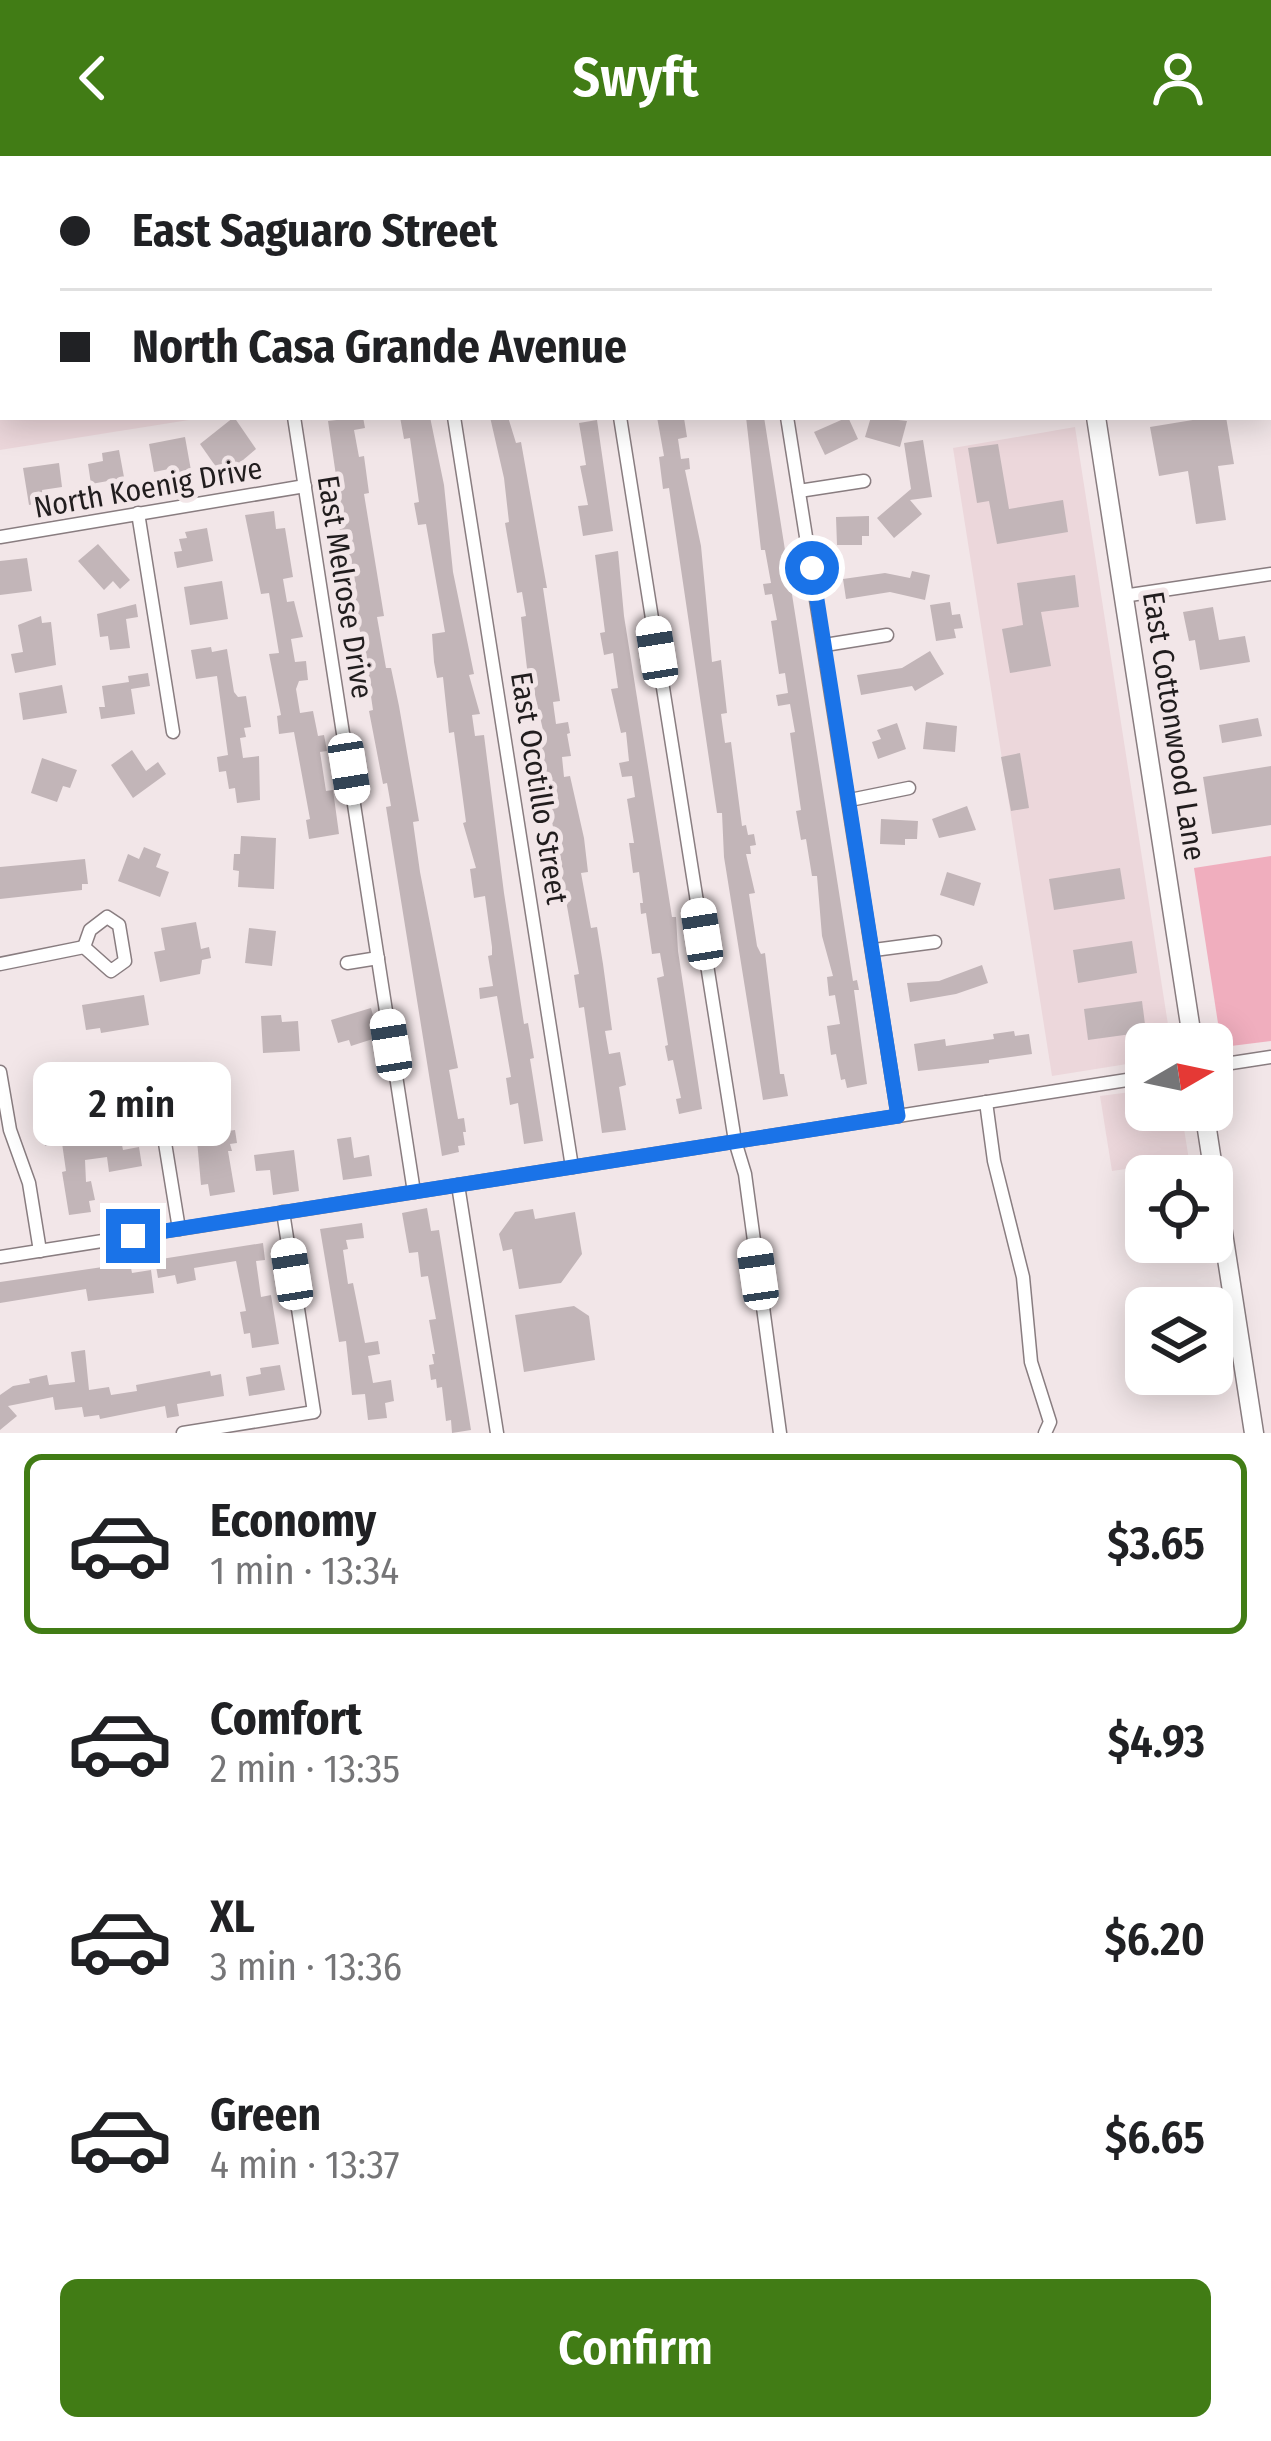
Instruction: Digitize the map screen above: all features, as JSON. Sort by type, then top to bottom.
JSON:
[{"type":"main road","name":"East Cottonwood Lane","points":[[1096,420],[1190,1023]]},
{"type":"main road","points":[[1207,1131],[1254,1433]]},
{"type":"street","name":"East Melrose Drive","points":[[294,420],[413,1192]]},
{"type":"street","name":"East Ocotillo Street","points":[[454,420],[572,1167]]},
{"type":"street","points":[[620,420],[735,1141],[745,1174],[780,1433]]},
{"type":"street","points":[[787,420],[898,1116]]},
{"type":"street","points":[[799,491],[864,481]]},
{"type":"street","name":"North Koenig Drive","points":[[0,537],[305,486]]},
{"type":"street","points":[[138,513],[173,732]]},
{"type":"street","points":[[1124,596],[1271,574]]},
{"type":"street","points":[[825,645],[887,635]]},
{"type":"street","points":[[850,800],[909,788]]},
{"type":"street","points":[[874,950],[935,942]]},
{"type":"street","points":[[0,964],[84,947]]},
{"type":"street","points":[[346,962],[378,958]]},
{"type":"street","points":[[1233,1063],[1271,1057]]},
{"type":"street","points":[[0,1072],[10,1130],[29,1184],[40,1251]]},
{"type":"street","points":[[0,1257],[1125,1080]]},
{"type":"street","points":[[986,1102],[994,1161],[1023,1277],[1030,1362],[1050,1422],[1045,1433]]},
{"type":"street","points":[[165,1143],[179,1228]]},
{"type":"street","points":[[458,1185],[497,1433]]},
{"type":"street","points":[[183,1433],[314,1412],[283,1212]]},
{"type":"shaded area","points":[[0,420],[189,420],[0,450]]},
{"type":"shaded area","points":[[1075,427],[1168,1023],[1125,1023],[1125,1064],[1052,1076],[953,448]]},
{"type":"shaded area","points":[[1271,856],[1271,1041],[1233,1046],[1233,1023],[1218,1023],[1194,868]]},
{"type":"shaded area","points":[[1125,1093],[1125,1131],[1184,1131],[1188,1155],[1125,1155],[1125,1169],[1112,1171],[1100,1096]]},
{"type":"building","points":[[236,420],[256,449],[223,477],[200,444]]},
{"type":"building","points":[[364,420],[365,428],[354,430],[359,457],[364,456],[369,493],[364,494],[384,616],[377,617],[399,706],[419,821],[413,822],[420,872],[458,1068],[449,1070],[458,1119],[464,1118],[466,1132],[459,1152],[442,1156],[386,807],[391,806],[369,711],[373,710],[366,662],[337,516],[340,503],[328,421]]},
{"type":"building","points":[[401,420],[431,420],[474,674],[469,675],[480,714],[472,715],[475,736],[484,735],[543,1141],[524,1144],[518,1103],[510,1105],[506,1078],[511,1077],[497,996],[480,999],[479,988],[493,986],[488,956],[492,947],[485,896],[474,898],[470,869],[476,868],[463,823],[454,732],[449,733],[443,677],[437,678],[434,662],[432,634],[445,632],[426,524],[418,525],[414,503],[419,502],[410,438],[404,439]]},
{"type":"building","points":[[491,420],[509,420],[516,443],[521,442],[547,588],[543,588],[560,701],[553,702],[556,724],[568,722],[570,733],[571,756],[562,757],[564,777],[570,776],[584,838],[588,872],[581,873],[603,964],[612,1030],[605,1031],[609,1054],[620,1052],[626,1085],[619,1087],[626,1130],[602,1133],[550,810],[540,740],[545,739],[528,677],[521,617],[526,616],[522,592],[517,593],[505,523],[509,522]]},
{"type":"building","points":[[597,420],[613,531],[583,536],[578,506],[588,505],[580,466],[586,465],[579,423]]},
{"type":"building","points":[[658,420],[684,420],[687,437],[678,439],[681,459],[689,458],[690,469],[685,470],[701,546],[712,662],[721,660],[725,743],[731,742],[742,826],[746,825],[748,835],[754,834],[756,845],[746,854],[755,893],[749,894],[757,946],[765,953],[780,1074],[784,1074],[788,1096],[763,1100],[669,488],[663,489],[659,457],[664,456]]},
{"type":"building","points":[[746,420],[764,420],[853,981],[857,980],[859,990],[854,990],[867,1084],[847,1088],[836,1054],[831,1055],[827,1026],[840,1024],[835,995],[829,996],[827,977],[833,976],[822,936],[817,876],[812,876],[796,811],[801,810],[790,704],[778,706],[776,695],[788,693],[785,673],[779,674],[771,621],[777,620],[772,594],[765,595],[763,584],[771,583],[765,550],[761,550]]},
{"type":"building","points":[[849,420],[858,439],[825,455],[814,432]]},
{"type":"building","points":[[870,420],[907,421],[900,447],[865,437]]},
{"type":"building","points":[[1227,420],[1234,464],[1218,466],[1226,520],[1196,524],[1188,471],[1159,476],[1150,427]]},
{"type":"building","points":[[185,437],[192,476],[176,478],[174,468],[154,472],[149,444]]},
{"type":"building","points":[[923,440],[932,497],[910,500],[922,514],[894,538],[877,518],[911,489],[904,443]]},
{"type":"building","points":[[998,444],[1009,509],[1063,500],[1068,532],[997,544],[989,501],[977,503],[968,448]]},
{"type":"building","points":[[119,450],[126,488],[110,491],[108,481],[91,484],[88,464],[103,461],[102,453]]},
{"type":"building","points":[[59,463],[62,487],[42,490],[43,502],[29,505],[23,468]]},
{"type":"building","points":[[274,511],[276,529],[285,528],[293,577],[283,579],[287,602],[294,601],[303,637],[291,639],[295,662],[306,661],[308,680],[299,681],[296,689],[300,713],[313,711],[318,736],[324,735],[327,751],[320,752],[326,791],[333,790],[339,834],[309,839],[306,820],[310,819],[294,732],[279,734],[277,716],[281,715],[269,654],[279,653],[269,593],[261,594],[245,515]]},
{"type":"building","points":[[869,516],[869,536],[862,536],[862,545],[837,545],[836,517]]},
{"type":"building","points":[[207,528],[213,561],[177,568],[174,552],[182,551],[179,539],[187,538],[185,532]]},
{"type":"building","points":[[98,544],[130,580],[120,589],[113,581],[104,590],[78,561]]},
{"type":"building","points":[[618,551],[624,616],[672,917],[676,917],[702,1109],[679,1114],[676,1099],[681,1098],[665,1046],[657,978],[664,976],[660,953],[652,954],[646,913],[641,914],[639,872],[633,873],[627,799],[635,797],[632,776],[622,777],[619,763],[629,761],[626,732],[621,733],[611,689],[618,688],[613,653],[604,655],[600,633],[605,632],[595,555]]},
{"type":"building","points":[[27,558],[32,591],[0,595],[0,561]]},
{"type":"building","points":[[912,571],[930,575],[925,600],[890,592],[846,599],[843,579],[885,573],[910,578]]},
{"type":"building","points":[[1075,575],[1079,607],[1041,612],[1051,666],[1010,673],[1002,629],[1023,625],[1017,583]]},
{"type":"building","points":[[222,581],[228,619],[190,625],[184,587]]},
{"type":"building","points":[[950,602],[952,615],[960,614],[963,628],[954,629],[956,638],[936,641],[930,605]]},
{"type":"building","points":[[136,604],[138,617],[126,619],[130,648],[110,650],[108,636],[100,637],[97,614]]},
{"type":"building","points":[[1213,607],[1219,640],[1245,636],[1250,662],[1200,670],[1195,640],[1189,641],[1183,612]]},
{"type":"building","points":[[41,616],[42,623],[51,622],[56,665],[15,673],[11,654],[23,652],[18,625]]},
{"type":"building","points":[[211,647],[212,652],[227,649],[234,692],[246,696],[251,727],[244,728],[246,737],[240,738],[243,758],[259,756],[260,800],[237,803],[226,771],[219,772],[217,757],[228,755],[217,676],[196,679],[191,650]]},
{"type":"building","points":[[930,651],[944,674],[915,691],[912,686],[861,695],[857,675],[902,668]]},
{"type":"building","points":[[148,673],[150,686],[131,689],[135,714],[101,719],[99,707],[105,707],[102,686]]},
{"type":"building","points":[[62,685],[67,713],[23,720],[19,693]]},
{"type":"building","points":[[1258,718],[1262,736],[1222,743],[1219,725]]},
{"type":"building","points":[[926,722],[957,726],[955,752],[923,749]]},
{"type":"building","points":[[897,723],[906,749],[878,759],[872,742],[881,739],[877,730]]},
{"type":"building","points":[[132,750],[146,771],[158,762],[166,774],[133,798],[111,765]]},
{"type":"building","points":[[1020,753],[1029,808],[1011,811],[1001,757]]},
{"type":"building","points":[[42,758],[77,770],[70,788],[63,786],[57,802],[31,793]]},
{"type":"building","points":[[1271,766],[1271,825],[1212,834],[1203,777]]},
{"type":"building","points":[[967,806],[976,830],[939,838],[932,819]]},
{"type":"building","points":[[881,819],[918,821],[917,839],[905,839],[905,845],[880,844]]},
{"type":"building","points":[[241,836],[276,838],[274,889],[238,887],[239,871],[233,870]]},
{"type":"building","points":[[144,847],[161,854],[156,867],[169,872],[160,897],[118,881],[128,854],[139,859]]},
{"type":"building","points":[[85,859],[88,884],[82,884],[82,890],[0,899],[0,867]]},
{"type":"building","points":[[1120,868],[1125,899],[1054,910],[1049,879]]},
{"type":"building","points":[[947,872],[981,883],[974,906],[940,895]]},
{"type":"building","points":[[196,922],[201,949],[209,947],[211,958],[202,960],[200,974],[160,982],[154,952],[165,950],[161,928]]},
{"type":"building","points":[[249,928],[276,931],[272,966],[245,963]]},
{"type":"building","points":[[1132,941],[1137,973],[1078,983],[1073,950]]},
{"type":"building","points":[[982,965],[988,983],[910,1002],[907,983],[939,981]]},
{"type":"building","points":[[144,995],[149,1025],[101,1033],[100,1028],[86,1030],[82,1005]]},
{"type":"building","points":[[1142,1001],[1145,1023],[1125,1023],[1125,1035],[1088,1040],[1084,1009]]},
{"type":"building","points":[[371,1008],[379,1037],[351,1046],[349,1040],[338,1043],[331,1020]]},
{"type":"building","points":[[281,1015],[282,1022],[298,1021],[300,1051],[263,1053],[261,1016]]},
{"type":"building","points":[[1014,1031],[1015,1036],[1029,1034],[1032,1054],[918,1071],[914,1044],[945,1039],[946,1046]]},
{"type":"building","points":[[175,1065],[210,1075],[208,1081],[221,1084],[212,1115],[183,1107],[188,1090],[170,1085]]},
{"type":"building","points":[[137,1070],[148,1087],[132,1098],[142,1114],[126,1125],[108,1098],[119,1090],[115,1084]]},
{"type":"building","points":[[72,1074],[81,1136],[119,1130],[123,1150],[139,1147],[142,1166],[109,1172],[107,1157],[85,1160],[86,1182],[91,1181],[95,1200],[89,1201],[91,1212],[69,1215],[62,1143],[45,1146],[37,1100],[55,1097],[52,1078]]},
{"type":"building","points":[[227,1125],[228,1131],[235,1130],[237,1143],[230,1144],[232,1151],[228,1151],[235,1192],[210,1196],[208,1184],[201,1185],[197,1140],[204,1138],[202,1129]]},
{"type":"building","points":[[351,1137],[354,1158],[369,1155],[372,1176],[343,1180],[337,1139]]},
{"type":"building","points":[[294,1150],[299,1191],[273,1195],[270,1170],[256,1171],[254,1155]]},
{"type":"building","points":[[427,1208],[431,1231],[439,1230],[471,1430],[452,1433],[442,1387],[431,1380],[429,1365],[434,1364],[435,1354],[429,1320],[436,1319],[428,1276],[421,1277],[418,1252],[409,1253],[402,1213]]},
{"type":"building","points":[[533,1209],[535,1219],[575,1212],[582,1254],[561,1283],[519,1289],[512,1249],[503,1251],[499,1234],[515,1212]]},
{"type":"building","points":[[362,1223],[364,1238],[346,1240],[348,1249],[343,1250],[348,1284],[353,1283],[365,1343],[378,1341],[380,1354],[368,1356],[373,1383],[391,1380],[394,1401],[385,1403],[387,1418],[368,1420],[365,1394],[352,1395],[346,1341],[339,1342],[320,1229]]},
{"type":"building","points":[[263,1243],[265,1260],[256,1261],[261,1297],[271,1295],[279,1344],[252,1348],[250,1333],[244,1334],[240,1312],[246,1311],[236,1261],[194,1268],[196,1280],[177,1284],[175,1275],[158,1278],[155,1260]]},
{"type":"building","points":[[130,1263],[132,1273],[151,1270],[154,1293],[88,1301],[86,1289],[0,1303],[0,1282]]},
{"type":"building","points":[[574,1306],[589,1316],[595,1360],[524,1372],[515,1315]]},
{"type":"building","points":[[85,1350],[89,1390],[109,1387],[111,1395],[137,1391],[136,1385],[210,1371],[211,1376],[221,1374],[224,1396],[177,1404],[179,1416],[167,1418],[165,1406],[100,1419],[99,1415],[84,1417],[82,1407],[55,1410],[53,1397],[8,1406],[17,1416],[0,1430],[0,1395],[47,1375],[49,1385],[75,1382],[71,1352]]},
{"type":"building","points":[[280,1365],[285,1390],[249,1396],[246,1377],[261,1374],[260,1368]]},
{"type":"route","points":[[133,1236],[898,1116],[812,568]]}]
